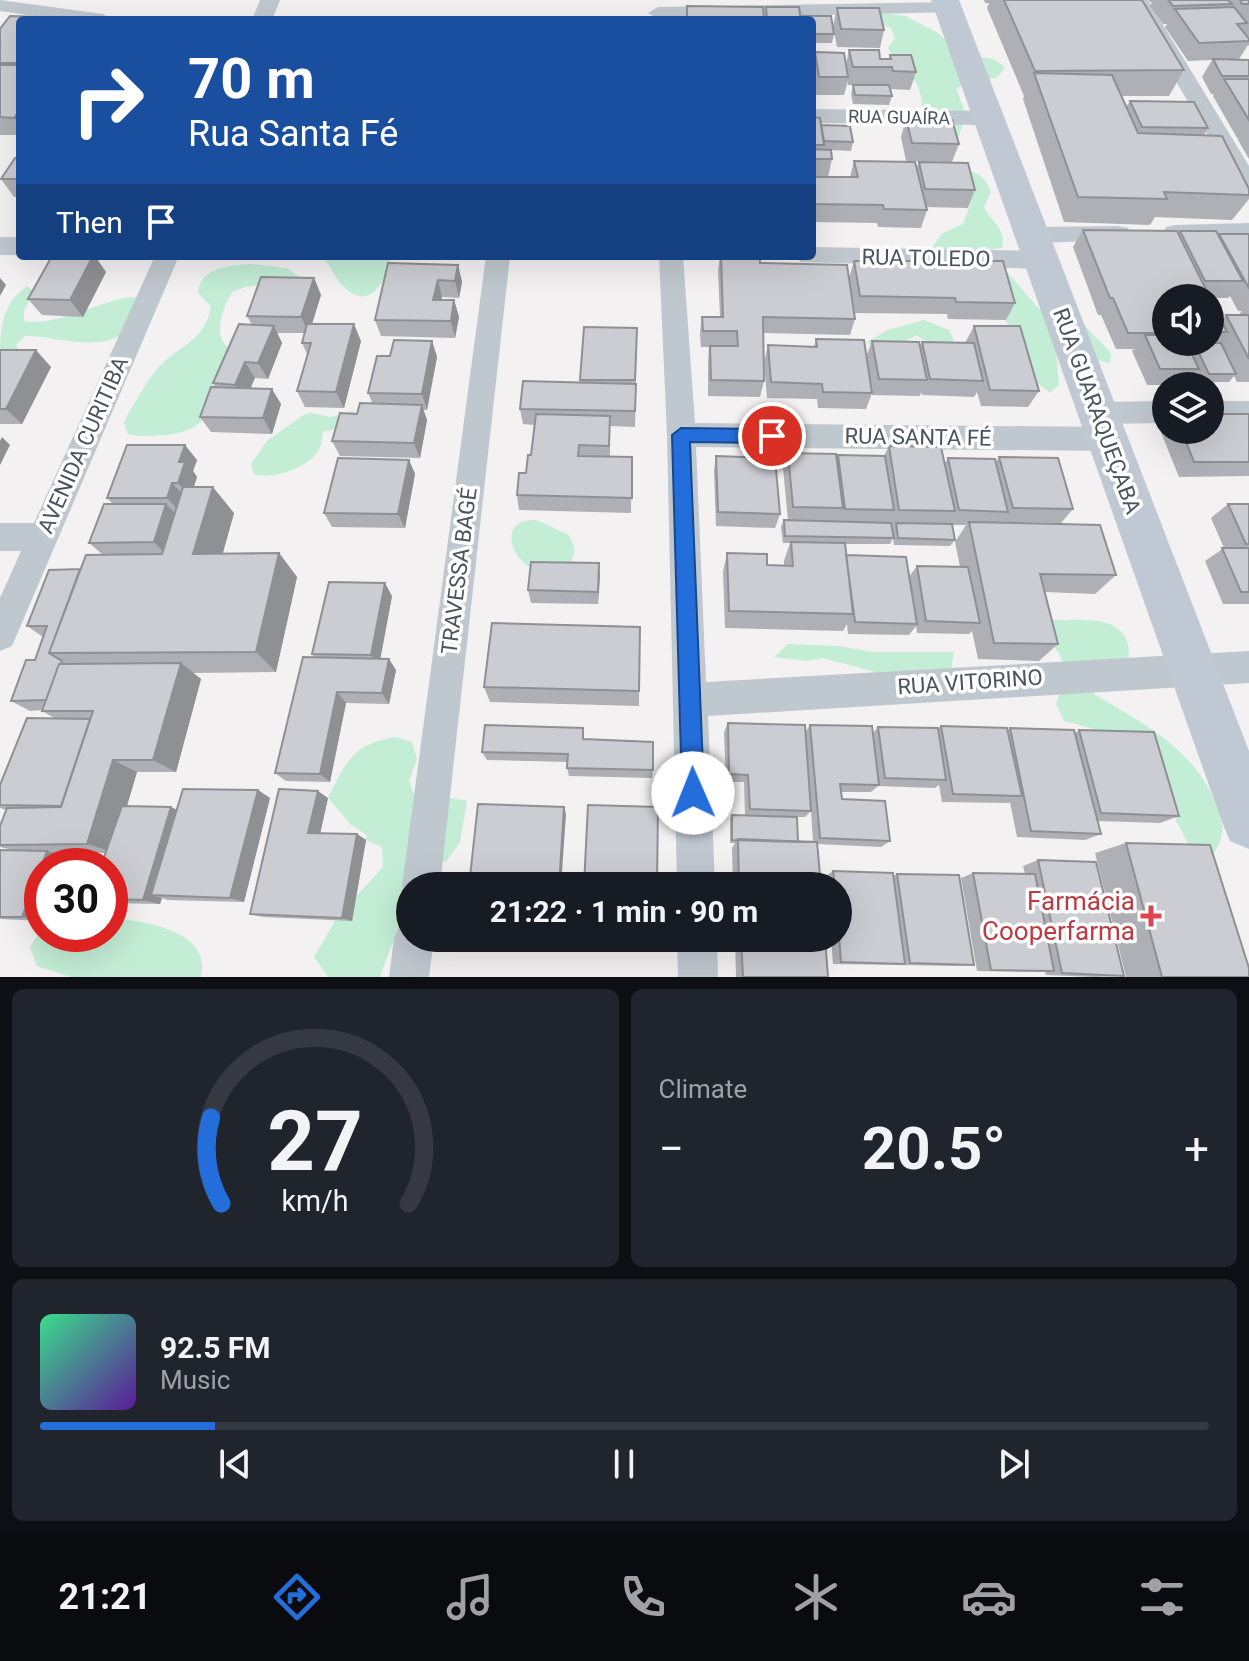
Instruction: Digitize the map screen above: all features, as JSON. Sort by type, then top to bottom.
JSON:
[{"type":"main road","name":"RUA GUARAQUEÇABA","points":[[946,4],[1249,822]]},
{"type":"street","points":[[1138,0],[1249,185]]},
{"type":"street","points":[[658,11],[946,4]]},
{"type":"street","points":[[0,5],[76,16]]},
{"type":"street","name":"RUA GUAÍRA","points":[[816,116],[986,118]]},
{"type":"street","name":"RUA TOLEDO","points":[[816,256],[1038,248],[1149,233],[1249,231]]},
{"type":"street","name":"AVENIDA CURITIBA","points":[[0,635],[165,260]]},
{"type":"street","name":"TRAVESSA BAGÉ","points":[[423,872],[498,260]]},
{"type":"street","points":[[671,260],[681,435],[696,872]]},
{"type":"street","points":[[1224,412],[1249,412]]},
{"type":"street","name":"RUA SANTA FÉ","points":[[681,435],[1102,426],[1152,415]]},
{"type":"street","points":[[0,537],[41,537]]},
{"type":"street","name":"RUA VITORINO","points":[[691,700],[1249,667]]},
{"type":"street","points":[[409,977],[412,952]]},
{"type":"street","points":[[697,952],[698,977]]},
{"type":"green space","points":[[876,12],[905,16],[938,33],[961,54],[993,59],[1005,67],[998,77],[956,88],[966,115],[959,136],[948,136],[920,116],[922,104],[918,86],[888,48],[895,38],[891,28],[882,25]]},
{"type":"green space","points":[[972,171],[984,179],[991,192],[984,207],[1000,230],[1003,241],[1002,248],[979,251],[1008,273],[1038,308],[1083,324],[1111,353],[1110,363],[1056,350],[1059,385],[1050,393],[1029,376],[1021,346],[997,306],[927,254],[943,233],[963,224],[972,200],[968,178]]},
{"type":"green space","points":[[324,260],[391,260],[376,290],[362,296],[353,294],[343,286]]},
{"type":"green space","points":[[251,264],[287,268],[303,279],[245,287],[232,292],[220,322],[221,337],[230,349],[218,394],[206,417],[196,426],[165,435],[128,434],[124,423],[149,379],[166,360],[197,336],[208,318],[211,306],[198,293],[204,277],[217,269]]},
{"type":"green space","points":[[27,286],[34,292],[24,311],[24,321],[55,319],[119,299],[143,298],[132,324],[120,336],[80,342],[25,336],[16,345],[22,356],[0,366],[3,320],[11,302]]},
{"type":"green space","points":[[924,320],[949,330],[954,340],[948,348],[935,348],[916,335],[874,351],[867,342],[888,330]]},
{"type":"green space","points":[[353,411],[359,415],[323,432],[319,449],[306,463],[280,474],[254,474],[251,464],[268,440],[305,414],[331,417]]},
{"type":"green space","points":[[536,520],[569,535],[575,549],[571,563],[532,568],[517,555],[513,547],[513,531],[525,521]]},
{"type":"green space","points":[[1048,620],[1101,622],[1122,632],[1129,657],[1089,678],[1094,694],[1163,738],[1204,781],[1222,823],[1222,836],[1211,858],[1190,847],[1159,788],[1120,736],[1064,721],[1056,704],[1064,669],[1048,635]]},
{"type":"green space","points":[[788,644],[839,646],[873,652],[954,652],[951,669],[890,676],[823,658],[807,661],[774,657]]},
{"type":"green space","points":[[396,737],[412,742],[417,759],[409,781],[415,798],[467,801],[460,842],[446,862],[426,861],[419,872],[396,872],[396,933],[380,977],[328,977],[314,957],[338,916],[383,867],[382,847],[366,840],[367,835],[351,825],[328,798],[352,757],[369,744]]},
{"type":"green space","points":[[128,920],[156,925],[185,938],[196,948],[202,961],[201,977],[71,977],[37,966],[32,952],[128,952]]},
{"type":"building","points":[[1004,0],[1142,0],[1184,70],[1035,71]]},
{"type":"building","points":[[1168,0],[1228,0],[1232,4],[1173,6]]},
{"type":"building","points":[[687,6],[763,7],[764,16],[687,16]]},
{"type":"building","points":[[766,7],[799,7],[800,16],[767,16]]},
{"type":"building","points":[[1234,7],[1247,23],[1237,24],[1249,41],[1199,43],[1175,9]]},
{"type":"building","points":[[837,8],[879,8],[884,30],[841,29]]},
{"type":"building","points":[[10,16],[16,16],[16,63],[0,63],[0,29]]},
{"type":"building","points":[[816,16],[831,16],[834,34],[816,34]]},
{"type":"building","points":[[849,50],[879,50],[880,59],[891,59],[890,55],[911,55],[916,72],[893,71],[892,67],[853,67]]},
{"type":"building","points":[[816,52],[844,53],[848,77],[819,77]]},
{"type":"building","points":[[1213,59],[1249,60],[1249,76],[1222,76]]},
{"type":"building","points":[[0,65],[16,65],[16,115],[14,118],[0,117]]},
{"type":"building","points":[[1034,73],[1112,75],[1138,133],[1222,136],[1249,189],[1249,195],[1164,192],[1167,199],[1078,197]]},
{"type":"building","points":[[1224,79],[1249,79],[1249,120]]},
{"type":"building","points":[[853,85],[889,85],[892,96],[855,95]]},
{"type":"building","points":[[1130,101],[1194,102],[1208,128],[1142,127]]},
{"type":"building","points":[[816,118],[820,118],[824,145],[816,145]]},
{"type":"building","points":[[906,119],[952,120],[959,144],[912,143]]},
{"type":"building","points":[[821,125],[850,126],[853,142],[824,141]]},
{"type":"building","points":[[816,149],[831,150],[832,159],[816,159]]},
{"type":"building","points":[[15,158],[16,158],[16,179],[1,179]]},
{"type":"building","points":[[854,161],[915,162],[927,210],[884,209],[883,205],[816,204],[816,177],[858,177]]},
{"type":"building","points":[[919,162],[968,163],[975,190],[925,189]]},
{"type":"building","points":[[1083,230],[1177,231],[1203,284],[1152,284],[1152,333],[1128,333],[1113,298],[1110,298]]},
{"type":"building","points":[[1180,231],[1216,231],[1243,281],[1205,281]]},
{"type":"building","points":[[1219,234],[1249,234],[1249,288]]},
{"type":"building","points":[[50,260],[91,260],[70,300],[28,299]]},
{"type":"building","points":[[721,260],[847,265],[855,319],[763,317],[764,381],[711,380],[710,346],[738,346],[737,331],[703,331],[702,317],[723,317]]},
{"type":"building","points":[[854,261],[1003,261],[1015,303],[860,296]]},
{"type":"building","points":[[388,263],[458,265],[455,281],[438,280],[433,300],[454,300],[451,321],[375,320]]},
{"type":"building","points":[[261,277],[314,278],[301,317],[247,316]]},
{"type":"building","points":[[1226,315],[1249,315],[1249,359]]},
{"type":"building","points":[[239,324],[274,326],[258,363],[245,362],[235,385],[213,383]]},
{"type":"building","points":[[307,324],[354,324],[336,392],[297,391],[311,343],[302,343]]},
{"type":"building","points":[[974,326],[1020,326],[1039,391],[990,390]]},
{"type":"building","points":[[584,327],[637,328],[635,380],[580,380]]},
{"type":"building","points":[[1145,335],[1152,335],[1152,351]]},
{"type":"building","points":[[816,339],[864,340],[872,393],[823,392],[822,384],[771,382],[768,345],[817,347]]},
{"type":"building","points":[[394,340],[432,341],[422,394],[368,393],[377,356],[390,356]]},
{"type":"building","points":[[872,341],[919,342],[927,380],[879,379]]},
{"type":"building","points":[[922,342],[974,343],[983,381],[930,379]]},
{"type":"building","points":[[1224,349],[1236,374],[1224,372],[1208,372],[1200,356],[1224,356]]},
{"type":"building","points":[[0,350],[36,350],[6,409],[0,409]]},
{"type":"building","points":[[1154,356],[1193,356],[1199,369],[1160,369]]},
{"type":"building","points":[[523,381],[636,384],[635,411],[520,409]]},
{"type":"building","points":[[211,387],[272,389],[263,418],[200,417]]},
{"type":"building","points":[[360,403],[422,405],[414,443],[332,441],[340,413],[357,414]]},
{"type":"building","points":[[536,414],[610,416],[609,446],[579,445],[578,456],[632,457],[632,498],[517,495],[519,473],[526,473],[528,455],[531,455]]},
{"type":"building","points":[[1224,414],[1249,414],[1249,462],[1194,462],[1187,444],[1224,444]]},
{"type":"building","points":[[127,445],[185,445],[179,462],[185,462],[178,483],[172,483],[167,498],[107,498]]},
{"type":"building","points":[[889,446],[941,447],[955,511],[899,510]]},
{"type":"building","points":[[788,453],[836,454],[843,508],[793,507]]},
{"type":"building","points":[[838,455],[885,456],[894,510],[845,509]]},
{"type":"building","points":[[716,456],[775,458],[780,514],[718,512]]},
{"type":"building","points":[[999,457],[1058,458],[1073,509],[1013,508]]},
{"type":"building","points":[[338,458],[409,460],[398,514],[324,513]]},
{"type":"building","points":[[948,458],[995,459],[1008,512],[959,510]]},
{"type":"building","points":[[183,487],[213,487],[193,554],[279,553],[256,652],[49,653],[86,555],[162,554]]},
{"type":"building","points":[[104,504],[166,504],[154,542],[89,543]]},
{"type":"building","points":[[1228,504],[1249,504],[1249,544],[1246,544]]},
{"type":"building","points":[[784,520],[891,523],[894,538],[785,536]]},
{"type":"building","points":[[969,522],[1100,525],[1116,575],[1040,574],[1058,644],[994,643]]},
{"type":"building","points":[[896,523],[952,524],[955,540],[898,538]]},
{"type":"building","points":[[791,542],[845,543],[853,614],[729,611],[727,553],[767,554],[767,565],[793,566]]},
{"type":"building","points":[[1222,548],[1249,548],[1249,592],[1241,592]]},
{"type":"building","points":[[846,555],[906,557],[917,624],[855,622]]},
{"type":"building","points":[[531,562],[599,563],[598,592],[528,590]]},
{"type":"building","points":[[917,566],[968,567],[980,623],[926,621]]},
{"type":"building","points":[[80,569],[49,653],[62,661],[46,700],[11,701],[26,660],[35,660],[47,626],[27,626],[49,570]]},
{"type":"building","points":[[329,582],[385,583],[371,655],[312,654]]},
{"type":"building","points":[[492,623],[640,627],[639,691],[484,687]]},
{"type":"building","points":[[303,657],[389,659],[382,693],[337,692],[320,774],[275,773]]},
{"type":"building","points":[[181,663],[153,760],[113,760],[87,844],[0,845],[0,826],[7,808],[61,807],[93,711],[42,711],[59,664]]},
{"type":"building","points":[[27,718],[90,719],[61,806],[0,805],[0,785]]},
{"type":"building","points":[[728,723],[805,725],[811,811],[750,809],[748,775],[729,774]]},
{"type":"building","points":[[485,725],[583,728],[583,739],[653,742],[653,770],[567,768],[568,754],[482,752]]},
{"type":"building","points":[[810,725],[872,726],[879,785],[840,784],[842,799],[885,801],[890,841],[820,838]]},
{"type":"building","points":[[941,726],[1007,728],[1022,796],[953,794]]},
{"type":"building","points":[[878,727],[938,728],[946,780],[885,778]]},
{"type":"building","points":[[1010,728],[1074,730],[1101,834],[1031,831]]},
{"type":"building","points":[[1079,730],[1154,732],[1179,816],[1101,813]]},
{"type":"building","points":[[183,789],[258,790],[230,898],[151,895]]},
{"type":"building","points":[[279,789],[318,791],[308,833],[357,834],[342,918],[250,914]]},
{"type":"building","points":[[478,804],[564,807],[560,872],[471,872]]},
{"type":"building","points":[[588,805],[658,807],[657,872],[585,872]]},
{"type":"building","points":[[122,806],[171,807],[143,900],[128,900],[128,848],[107,848]]},
{"type":"building","points":[[732,815],[797,817],[798,842],[732,840]]},
{"type":"building","points":[[738,839],[817,842],[820,872],[739,872]]},
{"type":"building","points":[[1126,843],[1210,845],[1249,968],[1249,977],[1162,977]]},
{"type":"building","points":[[0,850],[24,851],[24,912],[22,917],[0,917]]},
{"type":"building","points":[[1038,860],[1096,862],[1124,976],[1062,973]]},
{"type":"building","points":[[833,871],[893,873],[905,964],[841,962],[840,952],[852,952],[852,872]]},
{"type":"building","points":[[973,873],[1035,874],[1054,971],[991,970]]},
{"type":"building","points":[[897,874],[959,875],[974,965],[910,963]]},
{"type":"building","points":[[742,952],[826,952],[828,977],[743,977]]},
{"type":"place","name":"Farmácia Cooperfarma","points":[[1151,916]]},
{"type":"route","points":[[693,793],[681,435],[772,436]]}]
